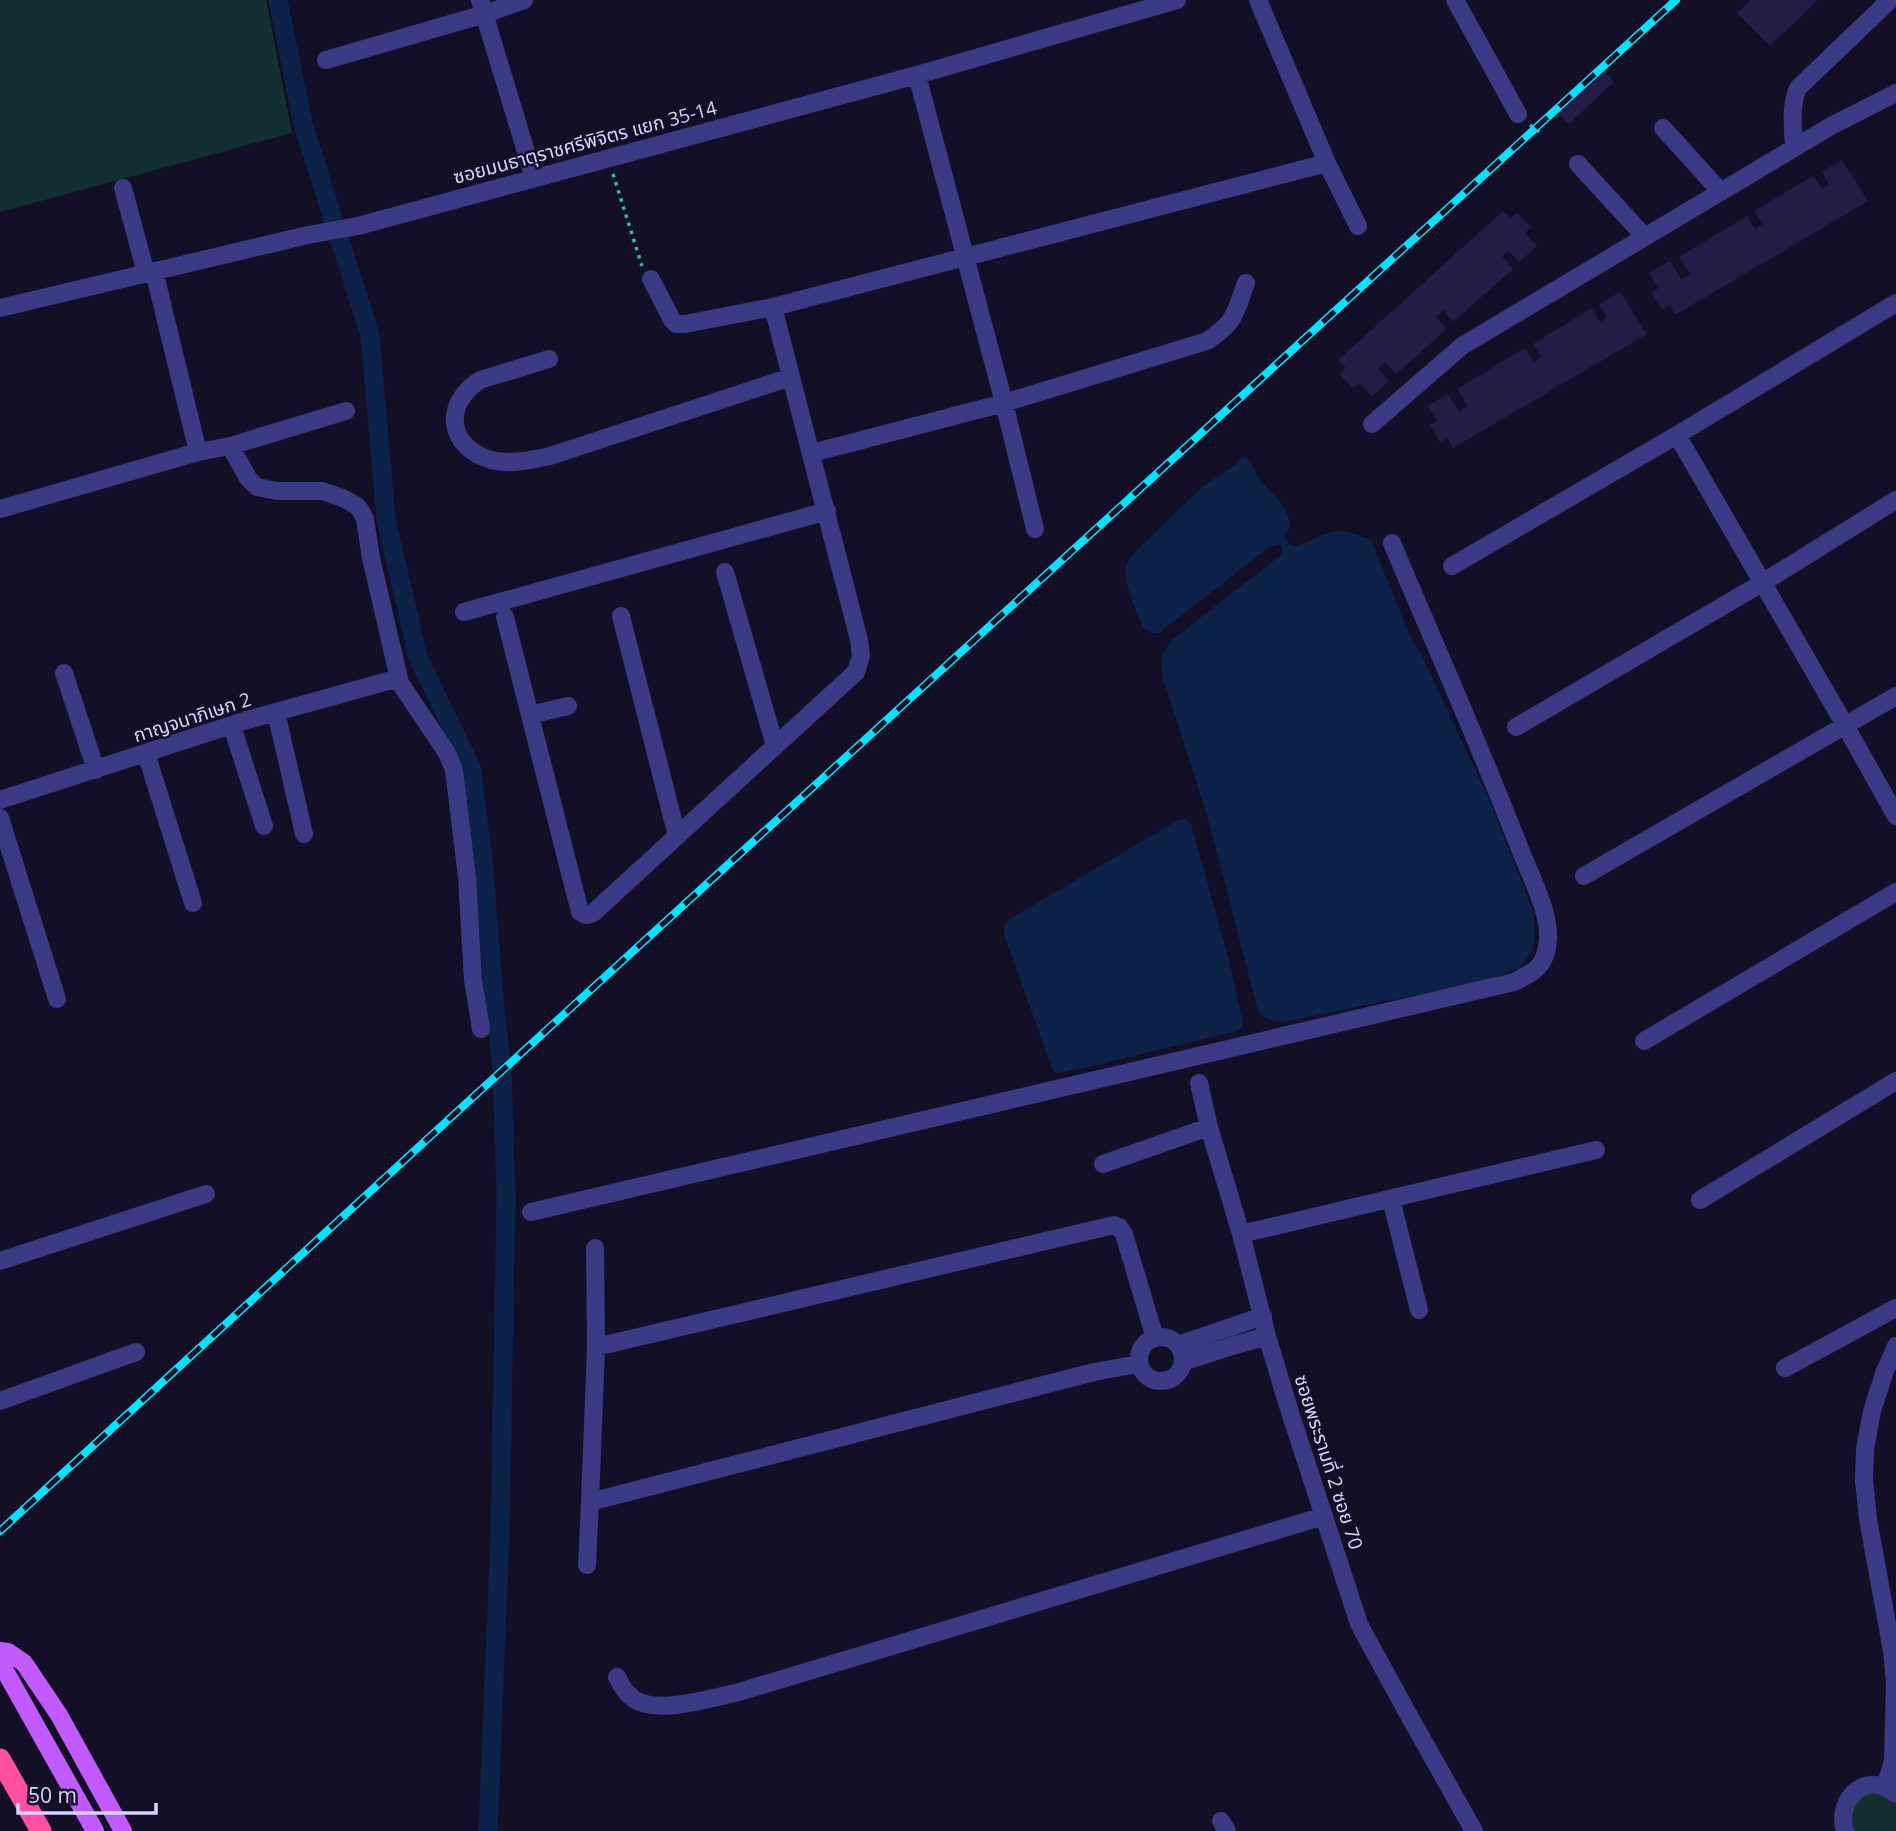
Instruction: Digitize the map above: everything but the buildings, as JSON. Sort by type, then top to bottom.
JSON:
[{"type":"highway","points":[[0,1759],[41,1831]]},
{"type":"main road","points":[[0,1651],[8,1652],[24,1663],[59,1715],[123,1831]]},
{"type":"main road","points":[[0,1662],[95,1831]]},
{"type":"street","points":[[326,60],[482,7],[524,0]]},
{"type":"street","name":"ซอยมนธาตุราชศรีพิจิตร แยก 35-14","points":[[0,308],[308,235],[358,226],[917,75],[1177,0]]},
{"type":"street","points":[[1258,0],[1327,163],[1358,226]]},
{"type":"street","points":[[1455,0],[1518,114]]},
{"type":"street","points":[[1794,148],[1792,113],[1793,99],[1798,88],[1890,0]]},
{"type":"street","points":[[482,7],[534,178]]},
{"type":"street","points":[[917,75],[1035,529]]},
{"type":"street","points":[[1371,424],[1462,346],[1794,148],[1896,93]]},
{"type":"street","points":[[1663,128],[1721,192]]},
{"type":"street","points":[[648,277],[672,320],[676,324],[685,324],[773,307],[1327,163]]},
{"type":"street","points":[[1578,164],[1646,237]]},
{"type":"street","points":[[123,188],[150,272],[198,452]]},
{"type":"street","points":[[812,453],[1004,403],[1207,341],[1222,331],[1233,318],[1246,283]]},
{"type":"street","points":[[1452,566],[1896,303]]},
{"type":"street","points":[[505,617],[580,912],[586,915],[593,913],[856,671],[861,656],[827,511],[773,307]]},
{"type":"street","points":[[549,359],[480,380],[463,395],[454,417],[454,425],[472,453],[508,462],[550,456],[791,377]]},
{"type":"street","points":[[0,509],[346,411]]},
{"type":"street","points":[[1677,435],[1896,816]]},
{"type":"street","points":[[230,446],[248,478],[257,487],[276,491],[322,491],[357,506],[365,519],[371,558],[399,678],[447,753],[454,770],[467,877],[473,979],[481,1029]]},
{"type":"street","points":[[1516,727],[1762,583],[1896,500]]},
{"type":"street","points":[[464,612],[827,511]]},
{"type":"street","points":[[531,1212],[1514,982],[1536,971],[1545,957],[1548,939],[1542,906],[1392,543]]},
{"type":"street","points":[[725,572],[775,746]]},
{"type":"street","points":[[621,616],[677,836]]},
{"type":"street","points":[[64,673],[96,770]]},
{"type":"street","name":"กาญจนาภิเษก 2","points":[[0,800],[276,712],[399,678]]},
{"type":"street","points":[[1584,876],[1896,696]]},
{"type":"street","points":[[530,715],[568,706]]},
{"type":"street","points":[[276,712],[304,834]]},
{"type":"street","points":[[232,726],[264,826]]},
{"type":"street","points":[[146,753],[192,902]]},
{"type":"street","points":[[0,818],[57,999]]},
{"type":"street","points":[[1644,1041],[1896,892]]},
{"type":"street","points":[[1700,1200],[1896,1082]]},
{"type":"street","name":"ซอยพระรามที่ 2 ซอย 70","points":[[1199,1083],[1289,1409],[1359,1624],[1474,1831]]},
{"type":"street","points":[[1103,1164],[1209,1127]]},
{"type":"street","points":[[1241,1234],[1596,1150]]},
{"type":"street","points":[[0,1261],[206,1194]]},
{"type":"street","points":[[1391,1199],[1419,1310]]},
{"type":"street","points":[[596,1347],[1114,1225],[1124,1234],[1155,1338]]},
{"type":"street","points":[[587,1564],[596,1347],[595,1248]]},
{"type":"street","points":[[1785,1368],[1896,1308]]},
{"type":"street","points":[[1181,1354],[1263,1316]]},
{"type":"street","points":[[1181,1354],[1232,1346],[1268,1336]]},
{"type":"street","points":[[1155,1338],[1168,1338],[1181,1354],[1177,1375],[1165,1381],[1158,1382],[1146,1376],[1139,1364],[1138,1357],[1144,1345],[1155,1338]]},
{"type":"street","points":[[1845,1831],[1842,1813],[1852,1794],[1872,1785],[1891,1790],[1895,1730],[1894,1672],[1864,1480],[1865,1449],[1872,1411],[1896,1346]]},
{"type":"street","points":[[0,1401],[136,1352]]},
{"type":"street","points":[[590,1502],[1094,1372],[1139,1364]]},
{"type":"street","points":[[617,1677],[625,1692],[636,1701],[650,1706],[691,1703],[738,1692],[1324,1516]]},
{"type":"path","points":[[608,158],[648,277]]},
{"type":"green space","points":[[0,0],[266,0],[292,133],[0,212]]},
{"type":"green space","points":[[1874,1789],[1896,1799],[1896,1831],[1850,1831],[1851,1801]]},
{"type":"water","points":[[1245,457],[1288,516],[1290,527],[1284,535],[1288,544],[1295,546],[1339,531],[1371,540],[1410,636],[1489,799],[1534,914],[1535,937],[1532,952],[1519,968],[1492,979],[1285,1022],[1266,1019],[1258,1011],[1208,818],[1161,667],[1166,648],[1173,639],[1281,555],[1282,547],[1278,544],[1269,547],[1159,633],[1150,633],[1144,628],[1131,598],[1126,573],[1127,563],[1135,552],[1202,487]]},
{"type":"water","points":[[1180,819],[1186,819],[1191,824],[1228,957],[1242,1018],[1241,1029],[1066,1072],[1053,1071],[1005,937],[1006,921]]},
{"type":"waterway","points":[[278,0],[303,124],[370,335],[386,519],[418,657],[471,767],[483,858],[502,1070],[506,1196],[500,1534],[488,1831]]},
{"type":"railway","points":[[0,1531],[1676,0]]}]
